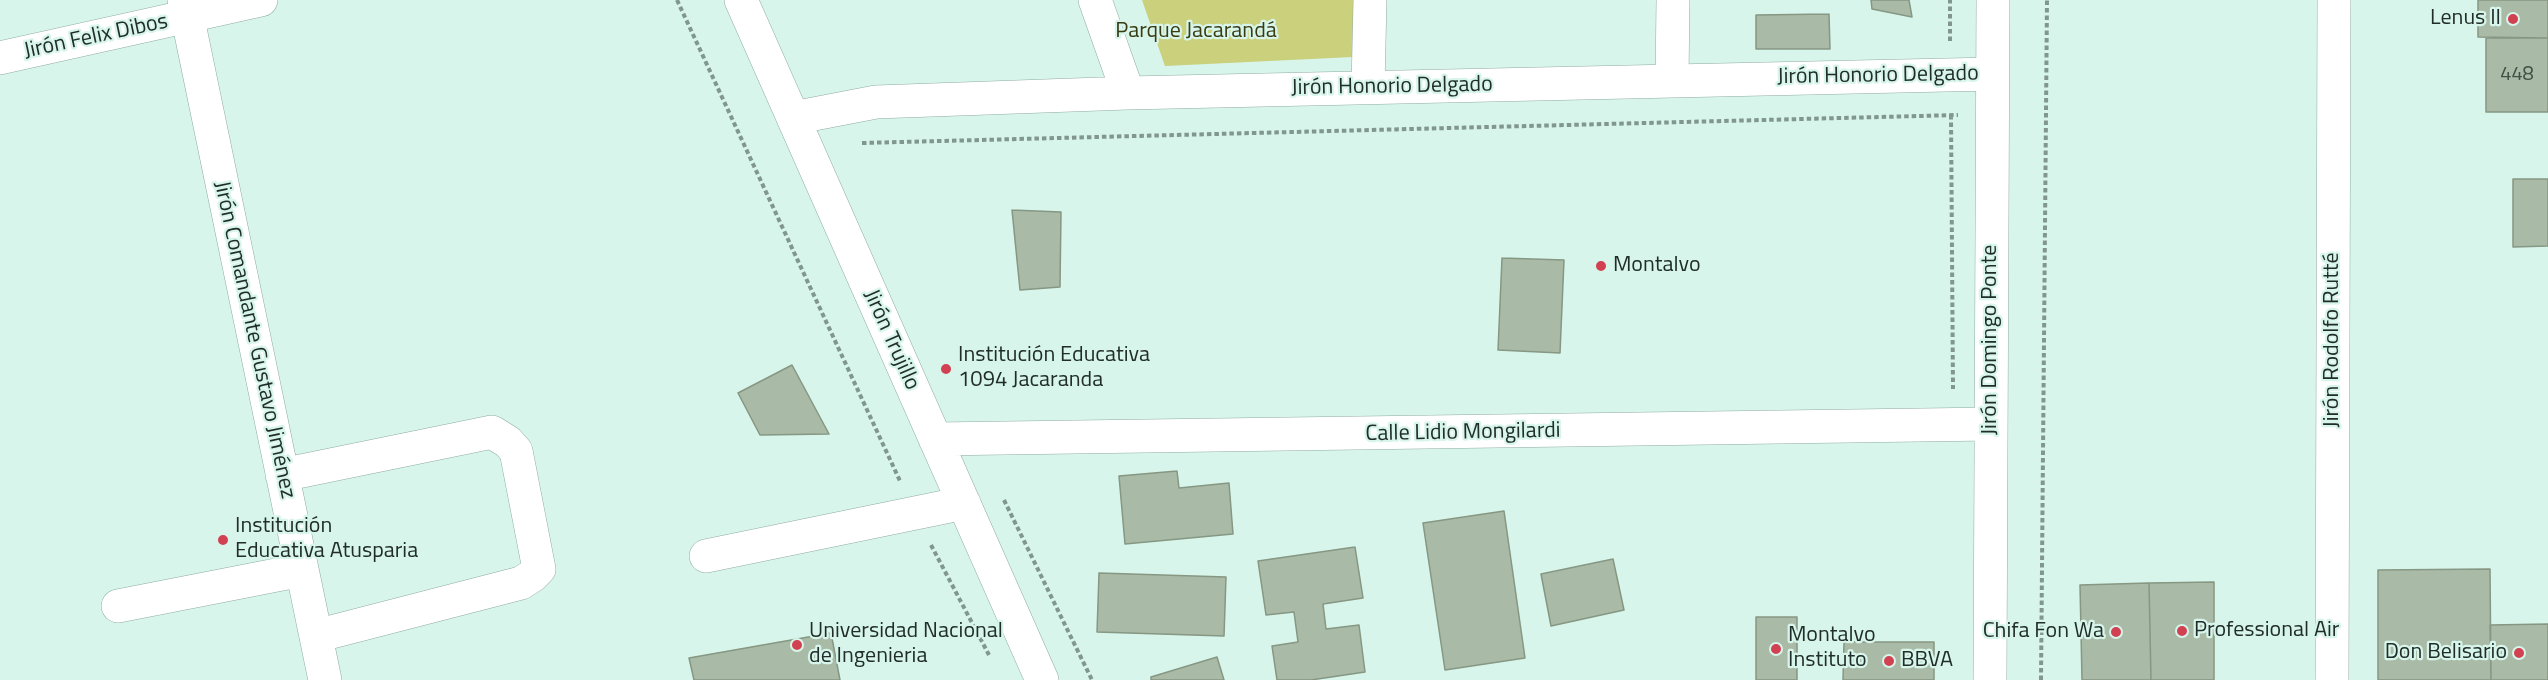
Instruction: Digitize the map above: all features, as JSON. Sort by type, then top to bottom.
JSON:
[{"type":"street","name":"Jirón Felix Dibos","points":[[0,58],[186,8],[261,0]]},
{"type":"street","name":"Jirón Trujillo","points":[[741,0],[1042,680]]},
{"type":"street","points":[[1095,0],[1128,93]]},
{"type":"street","points":[[1368,87],[1370,0]]},
{"type":"street","points":[[1672,81],[1673,0]]},
{"type":"street","name":"Jirón Domingo Ponte","points":[[1990,680],[1993,0]]},
{"type":"street","name":"Jirón Rodolfo Rutté","points":[[2332,680],[2334,0]]},
{"type":"street","name":"Jirón Comandante Gustavo Jiménez","points":[[186,8],[325,680]]},
{"type":"street","name":"Jirón Honorio Delgado","points":[[793,118],[876,102],[1128,93],[1992,74]]},
{"type":"street","name":"Calle Lidio Mongilardi","points":[[935,439],[1991,424]]},
{"type":"street","points":[[282,475],[492,432],[508,442],[516,451],[539,569],[532,576],[521,583],[316,636]]},
{"type":"street","points":[[706,556],[964,503]]},
{"type":"street","points":[[118,606],[302,570]]},
{"type":"path","points":[[677,0],[914,513],[991,659]]},
{"type":"path","points":[[2041,680],[2047,0]]},
{"type":"path","points":[[809,155],[845,144],[1951,115],[1992,117]]},
{"type":"green space","name":"Parque Jacarandá","points":[[1142,0],[1354,0],[1353,57],[1165,66]]},
{"type":"building","points":[[1871,0],[1909,0],[1912,17],[1872,9]]},
{"type":"building","name":"Lenus II","points":[[2478,0],[2548,0],[2548,38],[2478,37]]},
{"type":"building","points":[[1829,14],[1830,49],[1756,49],[1756,15]]},
{"type":"building","points":[[2486,38],[2548,38],[2548,112],[2486,112]]},
{"type":"building","points":[[2513,179],[2548,179],[2548,246],[2513,247]]},
{"type":"building","points":[[1012,210],[1061,212],[1060,287],[1020,290]]},
{"type":"building","points":[[1502,258],[1564,260],[1560,353],[1498,350]]},
{"type":"building","points":[[792,365],[829,434],[760,435],[738,393]]},
{"type":"building","points":[[1177,471],[1179,488],[1229,483],[1233,534],[1125,544],[1119,476]]},
{"type":"building","points":[[1504,511],[1525,658],[1445,670],[1423,523]]},
{"type":"building","points":[[1355,547],[1363,598],[1323,604],[1326,629],[1359,625],[1365,672],[1311,680],[1277,680],[1272,646],[1298,642],[1294,612],[1266,615],[1258,561]]},
{"type":"building","points":[[1613,559],[1624,610],[1551,626],[1541,574]]},
{"type":"building","points":[[2490,569],[2491,680],[2378,680],[2378,570]]},
{"type":"building","points":[[1099,573],[1226,577],[1224,636],[1097,632]]},
{"type":"building","name":"Professional Air","points":[[2214,582],[2214,680],[2151,680],[2149,583]]},
{"type":"building","name":"Chifa Fon Wa","points":[[2149,583],[2151,680],[2082,680],[2080,585]]},
{"type":"building","name":"Montalvo Instituto","points":[[1756,617],[1797,617],[1797,680],[1756,680]]},
{"type":"building","name":"Don Belisario","points":[[2548,624],[2548,680],[2491,680],[2490,625]]},
{"type":"building","name":"Universidad Nacional de Ingenieria","points":[[831,633],[840,680],[694,680],[689,658]]},
{"type":"building","name":"BBVA","points":[[1844,642],[1934,642],[1934,680],[1843,680]]},
{"type":"building","points":[[1217,657],[1224,680],[1151,680],[1151,677]]},
{"type":"place","name":"Lenus II","points":[[2513,19]]},
{"type":"place","name":"Montalvo","points":[[1601,266]]},
{"type":"place","name":"Institución Educativa 1094 Jacaranda","points":[[946,369]]},
{"type":"place","name":"Institución Educativa Atusparia","points":[[223,540]]},
{"type":"place","name":"Professional Air","points":[[2182,631]]},
{"type":"place","name":"Chifa Fon Wa","points":[[2116,632]]},
{"type":"place","name":"Universidad Nacional de Ingenieria","points":[[797,645]]},
{"type":"place","name":"Montalvo Instituto","points":[[1776,649]]},
{"type":"place","name":"Don Belisario","points":[[2519,653]]},
{"type":"place","name":"BBVA","points":[[1889,661]]}]
